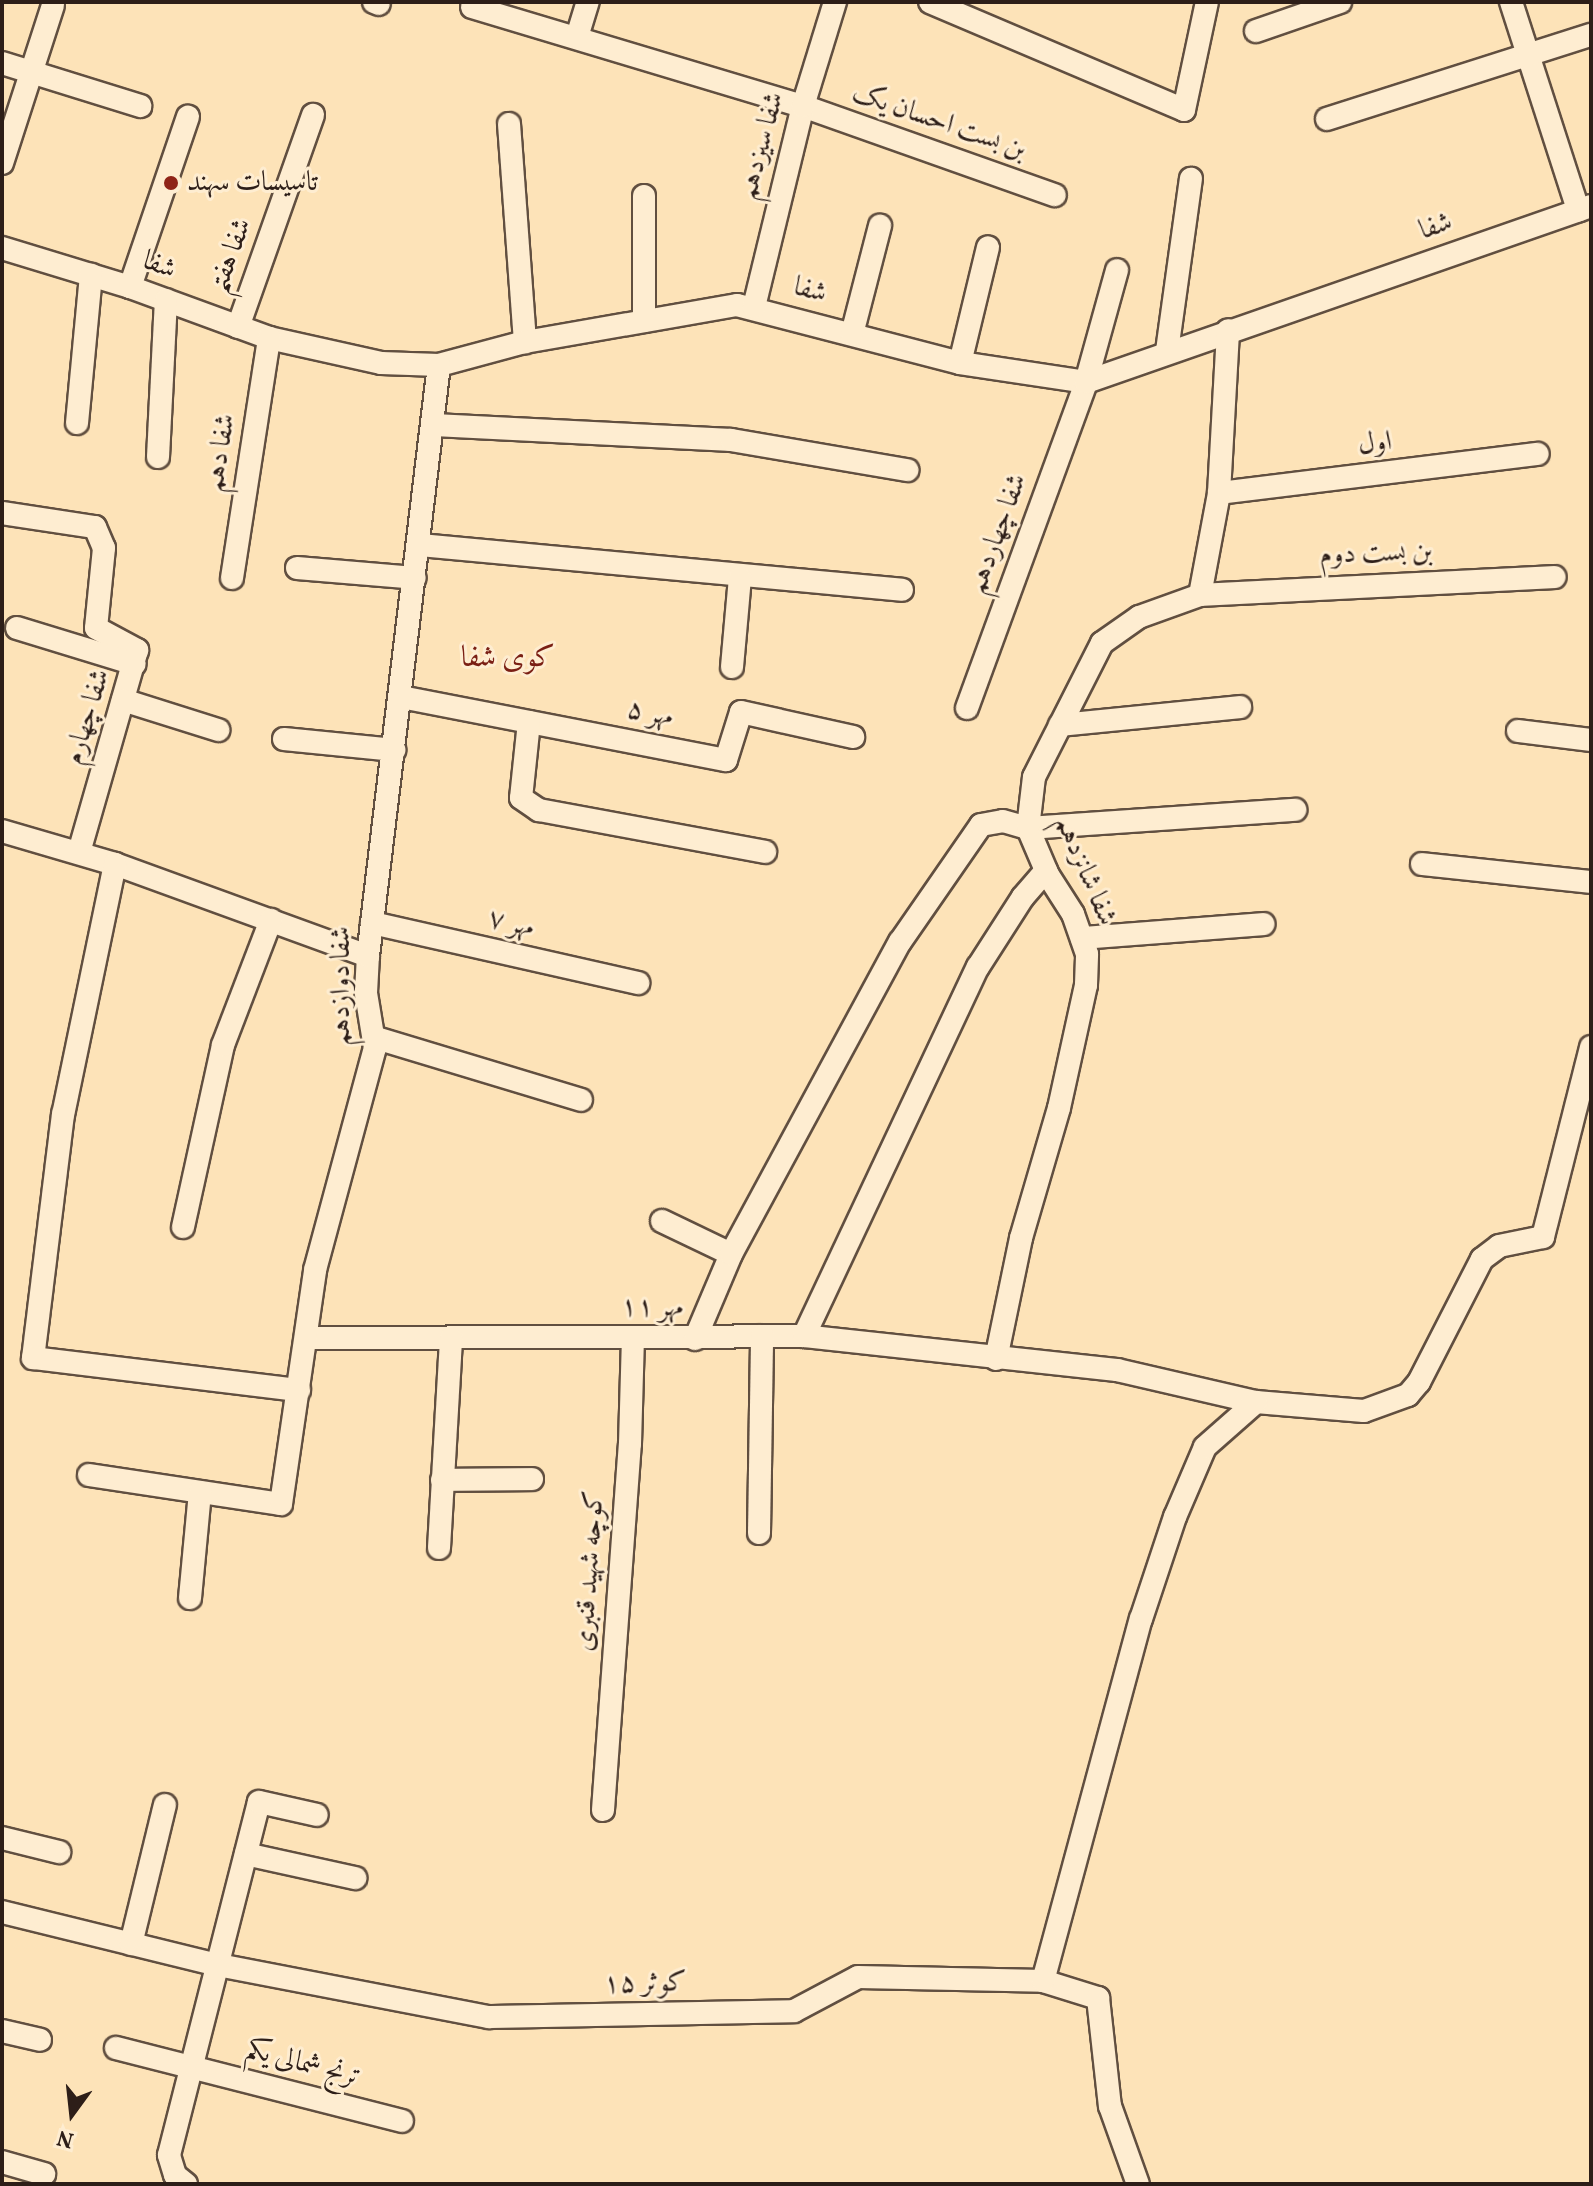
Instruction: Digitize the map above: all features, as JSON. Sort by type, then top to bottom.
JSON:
[{"type":"street","points":[[577,37],[588,2]]},
{"type":"street","name":"شفا سیزدهم","points":[[754,307],[803,106],[835,2]]},
{"type":"street","points":[[930,2],[1184,110],[1207,2]]},
{"type":"street","points":[[1256,31],[1340,2]]},
{"type":"street","points":[[1511,2],[1584,208]]},
{"type":"street","points":[[2,163],[53,5]]},
{"type":"street","name":"بن بست احسان یک","points":[[472,7],[803,106],[1055,195]]},
{"type":"street","points":[[1327,119],[1591,35]]},
{"type":"street","points":[[2,63],[140,106]]},
{"type":"street","name":"شفا هفتم","points":[[238,327],[313,115]]},
{"type":"street","points":[[130,287],[188,117]]},
{"type":"street","points":[[509,124],[525,342]]},
{"type":"street","points":[[1167,351],[1191,179]]},
{"type":"street","points":[[644,196],[644,321]]},
{"type":"street","name":"شفا","points":[[2,248],[130,287],[269,338],[381,363],[439,365],[525,342],[644,321],[754,307],[960,363],[1086,382],[1167,351],[1584,208]]},
{"type":"street","points":[[852,334],[880,226]]},
{"type":"street","points":[[960,363],[988,247]]},
{"type":"street","name":"شفا چهاردهم","points":[[967,708],[1086,382],[1117,270]]},
{"type":"street","points":[[77,423],[91,275]]},
{"type":"street","points":[[158,457],[166,300]]},
{"type":"street","points":[[1200,595],[1219,493],[1228,330]]},
{"type":"street","name":"شفا دهم","points":[[232,578],[269,338]]},
{"type":"street","name":"شفا دوازدهم","points":[[89,1475],[281,1504],[326,1226],[376,1038],[366,993],[368,956],[435,425],[439,365]]},
{"type":"street","points":[[435,425],[731,440],[907,470]]},
{"type":"street","name":"اول","points":[[1219,493],[1538,454]]},
{"type":"street","name":"شفا چهارم","points":[[2,513],[95,527],[104,548],[96,628],[134,646],[135,664],[79,852]]},
{"type":"street","points":[[420,545],[740,578],[902,590]]},
{"type":"street","points":[[297,568],[415,578]]},
{"type":"street","name":"بن بست دوم","points":[[1200,595],[1555,577]]},
{"type":"street","points":[[732,667],[740,578]]},
{"type":"street","name":"شفا شانزدهم","points":[[996,1359],[1021,1238],[1059,1108],[1086,985],[1087,954],[1082,938],[1073,914],[1046,871],[1028,828],[1034,777],[1102,643],[1139,617],[1200,595]]},
{"type":"street","points":[[17,628],[135,664]]},
{"type":"street","name":"مهر ۵","points":[[401,697],[726,760],[741,712],[853,737]]},
{"type":"street","points":[[123,700],[218,730]]},
{"type":"street","points":[[1060,725],[1240,707]]},
{"type":"street","points":[[529,722],[521,798],[539,810],[765,852]]},
{"type":"street","points":[[1518,731],[1591,740]]},
{"type":"street","points":[[284,739],[394,750]]},
{"type":"street","points":[[695,1339],[731,1254],[900,942],[963,845],[981,825],[991,822],[1028,828],[1295,810]]},
{"type":"street","points":[[2,831],[115,864],[368,956]]},
{"type":"street","points":[[115,864],[63,1114],[33,1358],[299,1390]]},
{"type":"street","points":[[1422,864],[1591,882]]},
{"type":"street","points":[[804,1336],[978,967],[1023,897],[1046,871]]},
{"type":"street","points":[[183,1227],[223,1045],[271,920]]},
{"type":"street","name":"مهر ۷","points":[[372,923],[638,983]]},
{"type":"street","points":[[1082,938],[1263,924]]},
{"type":"street","points":[[376,1038],[581,1100]]},
{"type":"street","name":"مهر ۱۱","points":[[306,1338],[695,1339],[804,1336],[1117,1370],[1256,1402],[1364,1411],[1408,1395],[1482,1259],[1499,1246],[1543,1237],[1591,1047]]},
{"type":"street","points":[[662,1221],[731,1254]]},
{"type":"street","points":[[759,1533],[762,1336]]},
{"type":"street","name":"کوچه شهید قنبری","points":[[603,1810],[630,1444],[633,1337]]},
{"type":"street","points":[[439,1548],[451,1338]]},
{"type":"street","points":[[1043,1981],[1141,1619],[1175,1517],[1205,1447],[1256,1402]]},
{"type":"street","points":[[442,1480],[532,1479]]},
{"type":"street","points":[[190,1598],[200,1492]]},
{"type":"street","points":[[180,2180],[169,2155],[259,1802],[317,1815]]},
{"type":"street","points":[[131,1944],[165,1805]]},
{"type":"street","points":[[2,1838],[59,1852]]},
{"type":"street","points":[[246,1854],[355,1878]]},
{"type":"street","name":"کوثر ۱۵","points":[[2,1912],[218,1965],[489,2017],[794,2011],[858,1977],[1043,1981],[1098,1998],[1110,2106],[1138,2184]]},
{"type":"street","points":[[2,2031],[40,2040]]},
{"type":"street","name":"ترنج شمالی یکم","points":[[116,2048],[402,2121]]},
{"type":"street","points":[[2,2162],[44,2174]]},
{"type":"place","name":"تاسیسات سهند","points":[[171,183]]},
{"type":"district","name":"کوی شفا","points":[[508,658]]}]
